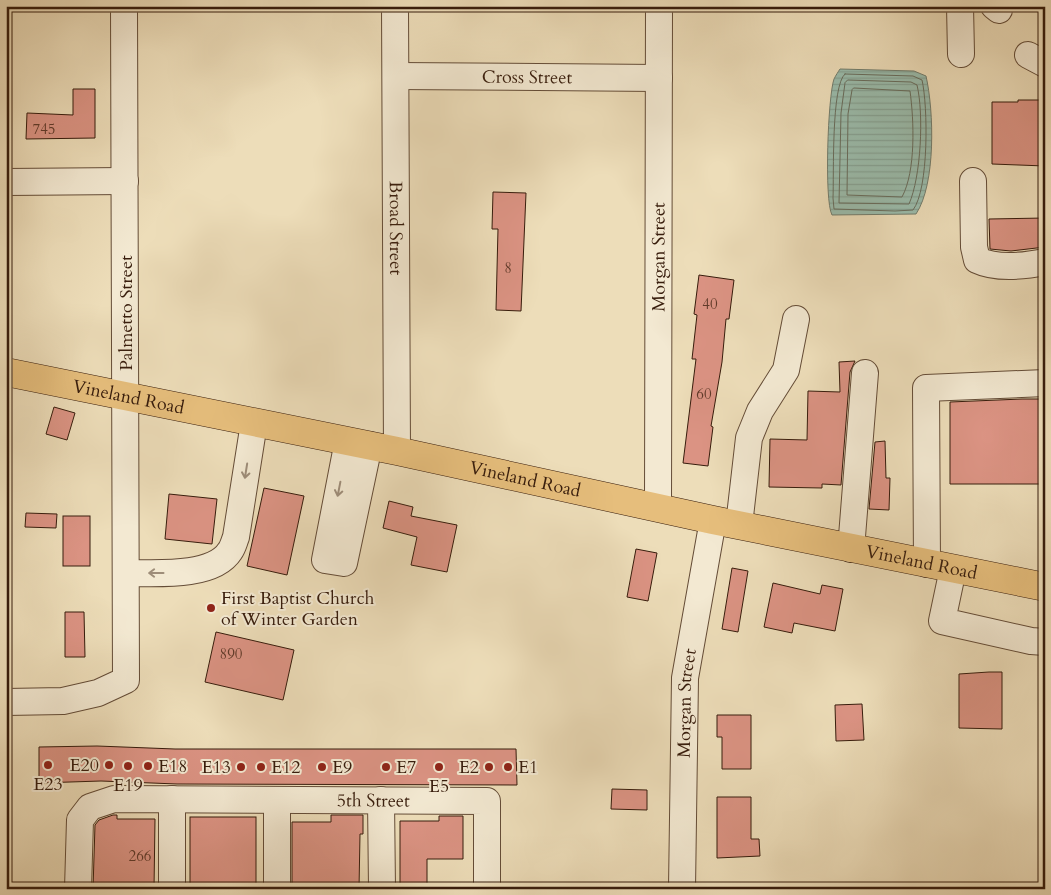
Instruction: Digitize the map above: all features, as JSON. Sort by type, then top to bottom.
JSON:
[{"type":"main road","name":"Vineland Road","points":[[6,372],[359,443],[726,523],[1045,587]]},
{"type":"street","name":"Palmetto Street","points":[[6,702],[64,701],[98,693],[126,680],[124,6]]},
{"type":"street","name":"Broad Street","points":[[395,6],[396,451]]},
{"type":"street","name":"Morgan Street","points":[[658,508],[659,6]]},
{"type":"street","points":[[960,6],[961,54]]},
{"type":"street","points":[[1045,51],[1028,55],[1045,64]]},
{"type":"street","name":"Cross Street","points":[[396,76],[659,78]]},
{"type":"street","points":[[6,182],[125,181]]},
{"type":"street","points":[[973,181],[974,247],[977,260],[986,265],[1032,265],[1045,262]]},
{"type":"street","name":"Morgan Street","points":[[682,889],[685,678],[749,438],[760,411],[786,370],[796,319]]},
{"type":"street","points":[[851,548],[865,373]]},
{"type":"street","points":[[1045,383],[926,388],[940,567],[942,621],[1031,641],[1045,642]]},
{"type":"street","points":[[126,573],[187,573],[212,565],[229,553],[236,537],[254,423]]},
{"type":"street","name":"5th Street","points":[[78,889],[80,820],[90,807],[114,799],[487,801],[488,889]]},
{"type":"street","points":[[172,799],[172,889]]},
{"type":"street","points":[[277,800],[277,889]]},
{"type":"street","points":[[381,800],[382,889]]},
{"type":"water","points":[[840,69],[914,71],[926,76],[931,108],[932,147],[927,185],[916,214],[832,215],[828,190],[830,105],[834,79]]},
{"type":"building","points":[[73,89],[95,89],[95,138],[26,139],[27,113],[73,115]]},
{"type":"building","points":[[1018,100],[1045,100],[1045,166],[992,164],[992,102],[1018,102]]},
{"type":"building","points":[[493,192],[526,193],[521,311],[496,310],[498,229],[492,229]]},
{"type":"building","points":[[1045,218],[1045,247],[1011,251],[990,249],[989,219]]},
{"type":"building","points":[[699,275],[734,280],[729,319],[726,319],[722,362],[711,426],[713,427],[708,466],[683,463],[696,359],[692,359],[697,315],[694,314]]},
{"type":"building","points":[[855,361],[850,372],[841,485],[822,484],[822,488],[769,487],[770,439],[807,440],[808,391],[840,392],[839,362]]},
{"type":"building","points":[[1045,399],[1045,484],[950,484],[950,402]]},
{"type":"building","points":[[54,407],[75,413],[67,440],[46,434]]},
{"type":"building","points":[[885,441],[886,478],[890,478],[889,510],[869,509],[875,442]]},
{"type":"building","points":[[264,488],[304,496],[287,575],[247,566]]},
{"type":"building","points":[[169,494],[217,499],[212,544],[165,539]]},
{"type":"building","points":[[389,501],[413,507],[411,516],[457,525],[447,572],[411,565],[417,537],[383,528]]},
{"type":"building","points":[[26,513],[57,514],[56,528],[25,527]]},
{"type":"building","points":[[63,516],[90,516],[90,566],[63,566]]},
{"type":"building","points":[[636,549],[657,553],[648,601],[627,597]]},
{"type":"building","points":[[732,568],[748,571],[738,632],[722,629]]},
{"type":"building","points":[[773,583],[820,594],[822,585],[843,589],[835,631],[794,623],[792,633],[764,627]]},
{"type":"building","points":[[65,612],[84,612],[85,657],[65,657]]},
{"type":"building","points":[[216,632],[294,650],[283,700],[205,682]]},
{"type":"building","points":[[1002,672],[1002,729],[959,728],[959,674]]},
{"type":"building","points":[[862,704],[864,740],[836,741],[835,705]]},
{"type":"building","points":[[717,715],[751,715],[751,769],[722,769],[722,737],[717,737]]},
{"type":"building","points":[[97,746],[175,749],[516,749],[517,785],[177,784],[101,781],[39,783],[39,747]]},
{"type":"building","points":[[612,789],[647,790],[647,810],[611,809]]},
{"type":"building","points":[[717,797],[751,797],[751,839],[759,839],[760,856],[717,858]]},
{"type":"building","points":[[117,815],[117,819],[155,819],[154,889],[93,889],[95,825],[99,820]]},
{"type":"building","points":[[331,815],[363,815],[363,834],[360,834],[359,889],[292,889],[292,822],[331,822]]},
{"type":"building","points":[[439,816],[463,816],[463,859],[427,859],[427,887],[400,887],[400,821],[439,821]]},
{"type":"building","points":[[190,817],[256,817],[256,889],[190,889]]},
{"type":"place","name":"First Baptist Church of Winter Garden","points":[[211,608]]},
{"type":"place","name":"E23","points":[[48,765]]},
{"type":"place","name":"E20","points":[[109,765]]},
{"type":"place","name":"E19","points":[[128,766]]},
{"type":"place","name":"E18","points":[[148,766]]},
{"type":"place","name":"E13","points":[[241,767]]},
{"type":"place","name":"E12","points":[[261,767]]},
{"type":"place","name":"E9","points":[[322,767]]},
{"type":"place","name":"E7","points":[[386,767]]},
{"type":"place","name":"E5","points":[[439,767]]},
{"type":"place","name":"E2","points":[[489,767]]},
{"type":"place","name":"E1","points":[[508,767]]}]
